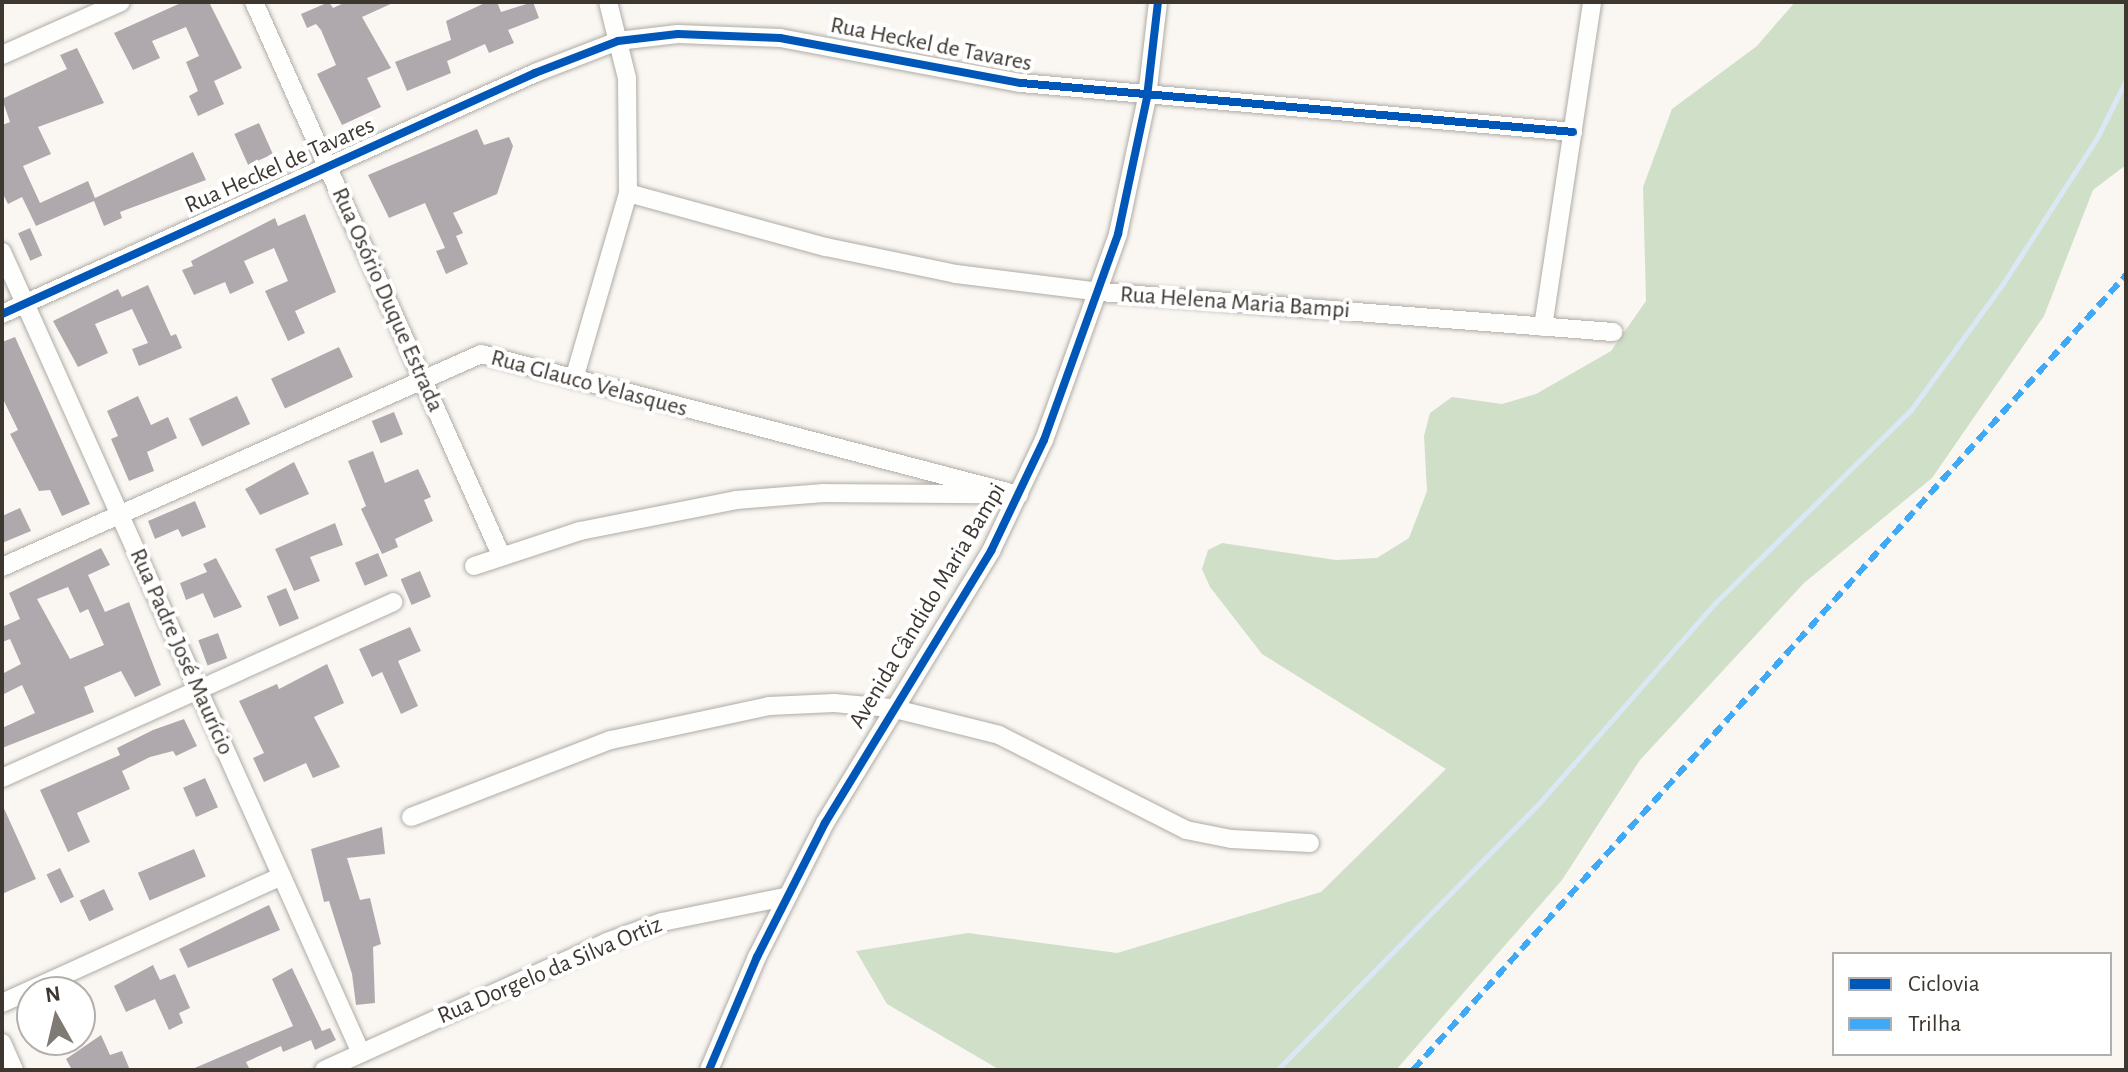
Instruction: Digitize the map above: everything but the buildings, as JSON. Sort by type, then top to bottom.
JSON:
[{"type":"street","points":[[2,55],[121,2]]},
{"type":"street","name":"Rua Osório Duque Estrada","points":[[254,2],[501,555]]},
{"type":"street","points":[[574,379],[628,193],[630,114],[608,2]]},
{"type":"street","name":"Avenida Cândido Maria Bampi","points":[[709,1070],[785,897],[891,708],[991,551],[1019,495],[1100,292],[1147,97],[1158,2]]},
{"type":"street","points":[[1543,327],[1592,2]]},
{"type":"street","name":"Rua Heckel de Tavares","points":[[2,314],[535,73],[618,41],[678,34],[780,38],[961,74],[1147,97],[1573,132]]},
{"type":"street","name":"Rua Helena Maria Bampi","points":[[628,193],[903,264],[1100,292],[1613,332]]},
{"type":"street","name":"Rua Padre José Maurício","points":[[2,252],[361,1053]]},
{"type":"street","name":"Rua Glauco Velasques","points":[[2,567],[465,358],[491,354],[574,379],[1019,495]]},
{"type":"street","points":[[474,566],[501,555],[659,512],[736,500],[916,491],[1019,495]]},
{"type":"street","points":[[2,778],[393,602]]},
{"type":"street","points":[[411,817],[558,756],[662,726],[769,706],[891,708],[999,735],[1186,830],[1231,839],[1310,843]]},
{"type":"street","points":[[2,1003],[282,876]]},
{"type":"street","name":"Rua Dorgelo da Silva Ortiz","points":[[324,1070],[607,942],[662,922],[785,897]]},
{"type":"street","points":[[2,1043],[14,1070]]},
{"type":"green space","points":[[1795,2],[2126,2],[2126,165],[2093,190],[2044,316],[1932,478],[1804,583],[1640,760],[1562,880],[1396,1070],[1000,1070],[887,1004],[856,951],[968,933],[1117,953],[1321,892],[1446,769],[1262,654],[1210,587],[1202,569],[1208,550],[1222,543],[1336,560],[1377,558],[1409,538],[1427,491],[1424,436],[1430,413],[1452,397],[1502,404],[1536,394],[1611,351],[1646,301],[1643,187],[1672,109],[1757,46]]},
{"type":"waterway","points":[[1277,1070],[1541,801],[1716,602],[1911,410],[2004,282],[2098,136],[2126,80]]},
{"type":"marked path","points":[[1413,1070],[2126,275]]},
{"type":"cycle path","points":[[709,1070],[757,957],[825,823],[991,551],[1044,440],[1118,234],[1147,97],[1158,2]]},
{"type":"cycle path","points":[[2,314],[535,73],[618,41],[678,34],[780,38],[1021,83],[1573,132]]}]
